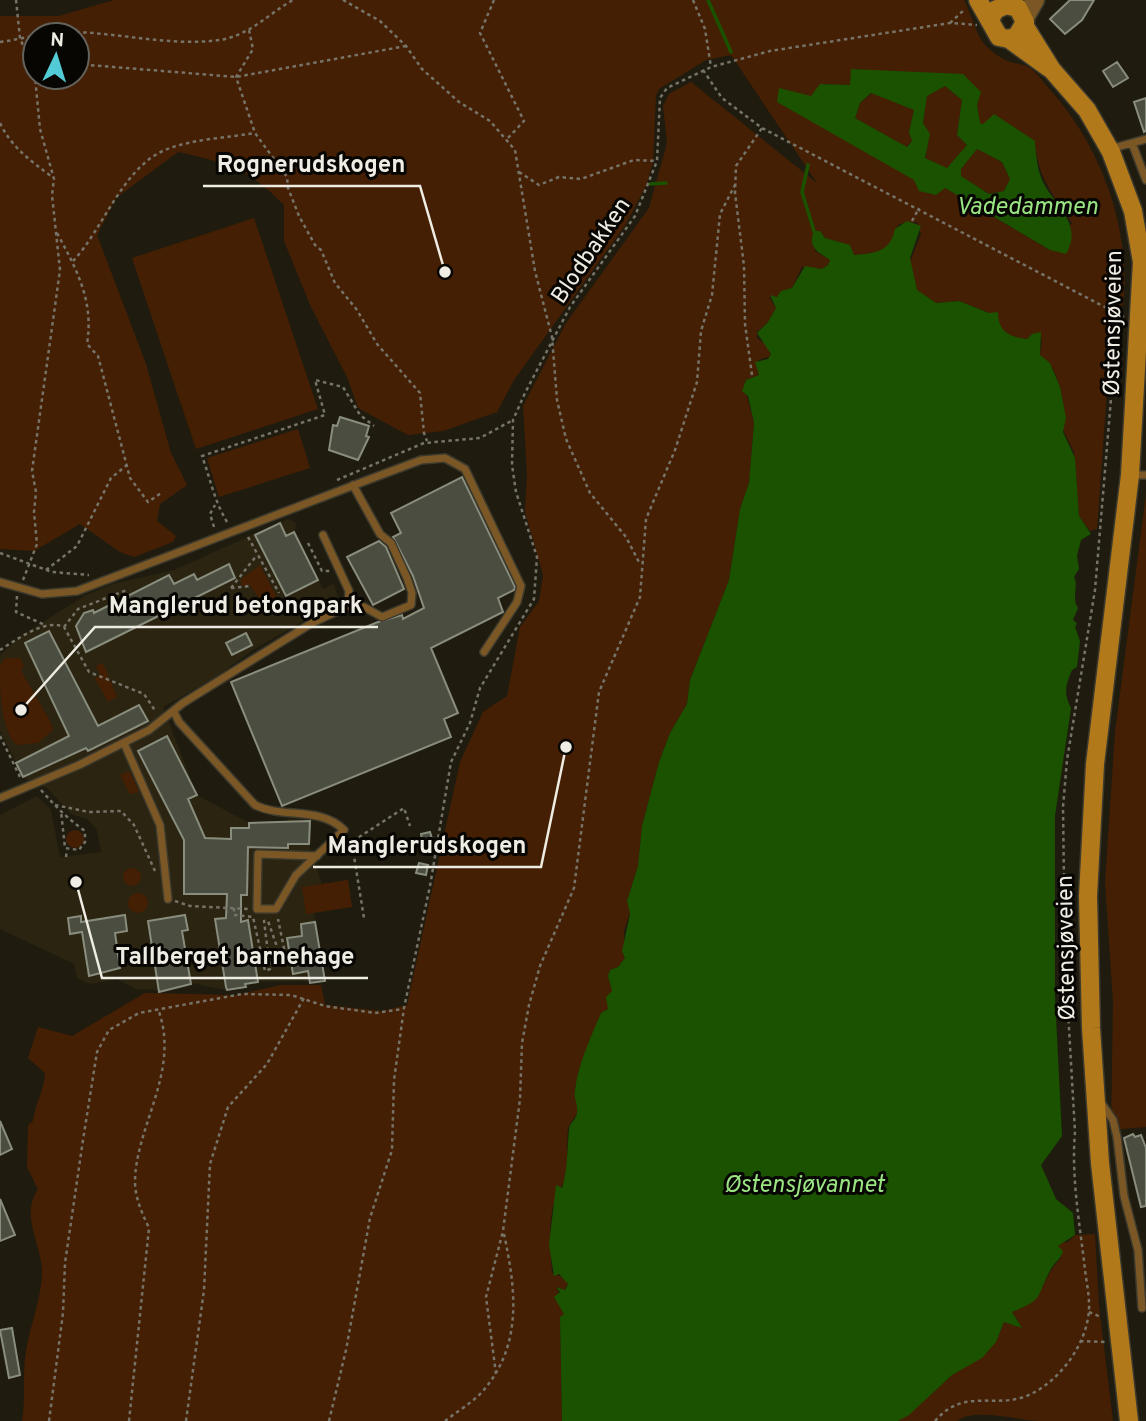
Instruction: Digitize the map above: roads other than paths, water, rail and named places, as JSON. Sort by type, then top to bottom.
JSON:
[{"type":"main road","name":"Østensjøveien","points":[[974,1],[984,23],[995,34],[1009,39],[1052,70]]},
{"type":"main road","name":"Østensjøveien","points":[[984,23],[1006,3],[1021,11],[1024,22],[1052,70],[1087,110],[1110,149],[1143,242],[1138,475],[1098,730],[1089,839],[1089,968],[1095,1096],[1106,1238],[1129,1421]]},
{"type":"main road","points":[[1009,39],[1021,33],[1024,22]]},
{"type":"street","points":[[1024,22],[1035,0]]},
{"type":"lane","points":[[1110,149],[1146,139]]},
{"type":"lane","points":[[1132,143],[1146,180]]},
{"type":"lane","points":[[0,582],[42,594],[77,591],[421,460],[445,458],[465,469],[521,586],[517,602],[484,652]]},
{"type":"lane","points":[[1,796],[124,743],[289,635],[348,606],[364,607],[382,617],[411,605],[412,593],[391,543],[380,534],[353,485]]},
{"type":"lane","points":[[323,535],[349,591],[348,606]]},
{"type":"lane","points":[[174,712],[179,722],[255,805],[265,810],[328,818],[344,830],[291,882],[276,909],[257,909],[258,854],[317,856]]},
{"type":"lane","points":[[124,743],[160,825],[168,899]]},
{"type":"lane","points":[[1095,1096],[1115,1126],[1124,1196],[1138,1250],[1142,1308]]},
{"type":"water","name":"Vadedammen","points":[[851,69],[963,74],[981,92],[977,105],[980,123],[983,124],[994,114],[1035,141],[1042,180],[1065,215],[1072,233],[1066,254],[1050,250],[945,188],[936,195],[919,191],[914,180],[777,102],[779,88],[811,96],[820,84],[850,85]],"holes":[[[945,86],[962,100],[957,135],[967,145],[947,168],[925,158],[930,134],[923,123],[927,96]],[[871,93],[914,110],[909,132],[912,141],[907,147],[855,118],[860,103]],[[977,149],[1002,162],[1010,179],[1004,191],[989,194],[961,176],[961,169]]]},
{"type":"water","name":"Østensjøvannet","points":[[907,221],[921,226],[910,258],[917,290],[936,303],[959,301],[989,313],[998,312],[1003,329],[1015,337],[1027,339],[1032,334],[1041,332],[1040,355],[1050,363],[1060,387],[1066,418],[1063,432],[1075,458],[1079,516],[1091,534],[1081,540],[1077,556],[1079,569],[1074,577],[1078,608],[1073,620],[1077,623],[1075,627],[1080,641],[1077,667],[1072,670],[1066,689],[1071,708],[1055,816],[1055,996],[1062,1136],[1041,1165],[1056,1199],[1073,1213],[1075,1235],[1058,1246],[1063,1251],[1062,1254],[1035,1300],[1012,1312],[1022,1328],[1004,1322],[996,1342],[982,1358],[952,1375],[909,1415],[898,1421],[562,1421],[560,1317],[564,1314],[554,1297],[560,1292],[556,1287],[565,1290],[568,1284],[559,1274],[554,1276],[549,1245],[556,1185],[562,1188],[564,1181],[569,1128],[577,1112],[575,1094],[582,1061],[601,1013],[608,1009],[606,997],[612,991],[608,976],[610,970],[618,967],[625,958],[622,951],[630,914],[627,901],[638,866],[642,826],[659,762],[670,733],[687,704],[690,680],[729,580],[740,509],[749,483],[754,423],[748,396],[742,391],[746,380],[759,375],[755,362],[768,359],[771,354],[757,333],[768,322],[776,308],[770,295],[777,297],[781,291],[792,288],[805,266],[822,269],[828,265],[830,260],[813,245],[814,231],[820,231],[825,238],[850,245],[854,255],[885,247],[893,237],[895,229]]},
{"type":"waterway","points":[[708,0],[731,52]]},
{"type":"waterway","points":[[808,165],[802,192],[814,231]]},
{"type":"waterway","points":[[650,184],[666,183]]},
{"type":"place","name":"Rognerudskogen","points":[[445,272]]},
{"type":"place","name":"Manglerud betongpark","points":[[21,710]]},
{"type":"place","name":"Manglerudskogen","points":[[566,747]]},
{"type":"place","name":"Tallberget barnehage","points":[[76,882]]}]
